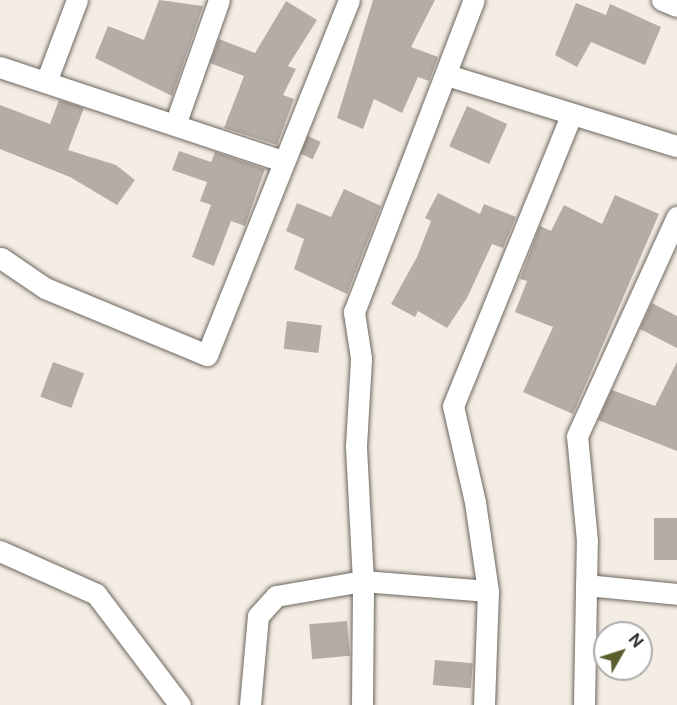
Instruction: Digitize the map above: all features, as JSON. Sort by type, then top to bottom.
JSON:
[{"type":"street","points":[[46,82],[77,0]]},
{"type":"street","points":[[176,122],[219,0]]},
{"type":"street","points":[[1,258],[45,288],[207,355],[349,0]]},
{"type":"street","points":[[362,705],[363,581],[356,446],[361,358],[354,312],[474,0]]},
{"type":"street","points":[[662,0],[677,6]]},
{"type":"street","points":[[0,67],[176,122],[283,161]]},
{"type":"street","points":[[447,75],[677,146]]},
{"type":"street","points":[[484,705],[488,591],[474,493],[453,406],[571,115]]},
{"type":"street","points":[[584,705],[587,541],[577,451],[580,420],[677,217]]},
{"type":"street","points":[[0,552],[96,594],[180,705]]},
{"type":"street","points":[[250,705],[261,607],[276,596],[363,581],[488,591]]},
{"type":"street","points":[[586,585],[677,594]]},
{"type":"building","points":[[159,0],[203,6],[172,96],[95,58],[108,26],[144,40]]},
{"type":"building","points":[[373,0],[435,0],[411,47],[438,57],[429,81],[418,77],[402,113],[374,99],[363,129],[337,118]]},
{"type":"building","points":[[286,1],[317,20],[288,66],[296,69],[283,95],[294,99],[277,145],[224,128],[244,76],[210,63],[219,39],[255,53]]},
{"type":"building","points":[[576,3],[606,15],[610,4],[661,27],[645,65],[591,42],[577,67],[555,55]]},
{"type":"building","points":[[59,100],[84,108],[68,150],[116,165],[135,180],[117,205],[70,177],[0,149],[0,105],[50,124]]},
{"type":"building","points":[[467,106],[507,124],[489,164],[449,146]]},
{"type":"building","points":[[308,136],[321,142],[313,159],[300,153]]},
{"type":"building","points":[[179,151],[211,162],[215,152],[265,169],[245,226],[231,221],[214,266],[192,257],[211,205],[200,201],[207,182],[172,170]]},
{"type":"building","points":[[344,189],[381,206],[347,294],[294,269],[304,239],[286,231],[297,203],[331,217]]},
{"type":"building","points":[[438,193],[480,214],[484,204],[516,217],[503,248],[492,244],[467,298],[447,328],[418,311],[415,317],[391,304],[417,257],[431,221],[425,218]]},
{"type":"building","points":[[615,195],[659,214],[573,414],[523,392],[553,327],[515,312],[527,281],[520,279],[540,226],[551,231],[564,205],[602,224]]},
{"type":"building","points":[[652,303],[677,316],[677,348],[640,329]]},
{"type":"building","points":[[287,321],[322,325],[318,353],[284,349]]},
{"type":"building","points":[[53,362],[84,373],[71,408],[40,397]]},
{"type":"building","points":[[677,362],[677,451],[598,420],[612,390],[655,406]]},
{"type":"building","points":[[654,518],[677,518],[677,560],[654,560]]},
{"type":"building","points":[[347,621],[350,656],[312,659],[309,624]]},
{"type":"building","points":[[435,660],[473,663],[471,688],[433,685]]}]
